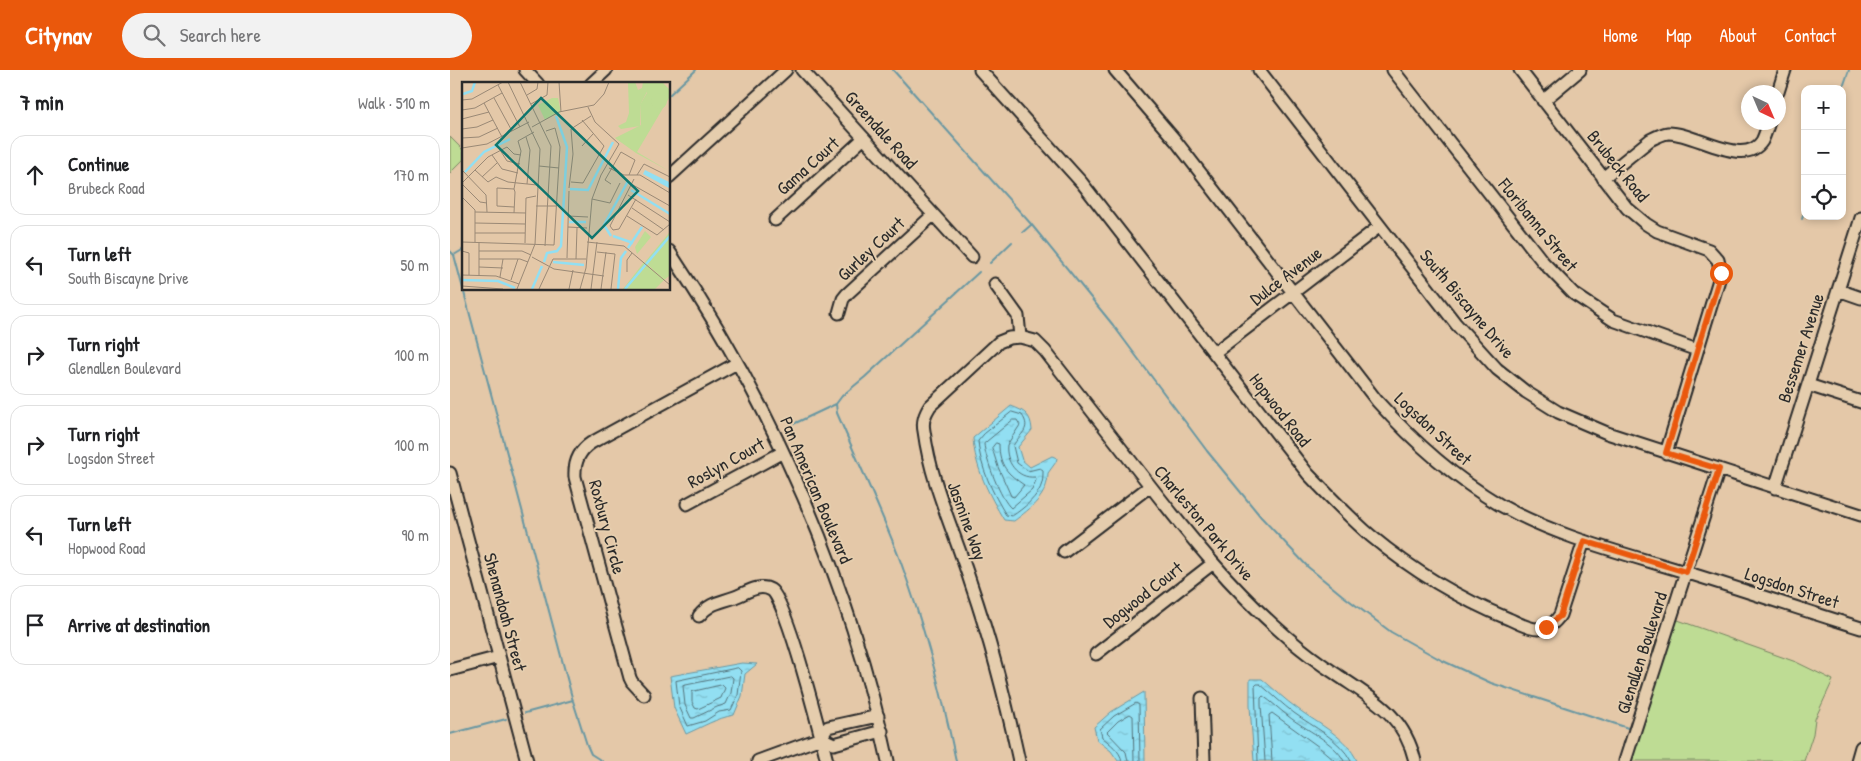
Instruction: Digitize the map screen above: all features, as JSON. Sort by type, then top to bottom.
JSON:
[{"type":"street","points":[[525,70],[536,82]]},
{"type":"street","points":[[593,82],[606,70]]},
{"type":"street","points":[[670,176],[786,70]]},
{"type":"street","name":"Greendale Road","points":[[802,70],[933,215]]},
{"type":"street","name":"Hopwood Road","points":[[980,70],[1082,183],[1308,474],[1344,512],[1372,537],[1404,561],[1449,589],[1482,607],[1530,628],[1539,629],[1552,624],[1560,616],[1584,541]]},
{"type":"street","name":"Logsdon Street","points":[[1115,70],[1175,140],[1376,400],[1413,440],[1470,486],[1500,505],[1584,541],[1861,628]]},
{"type":"street","name":"South Biscayne Drive","points":[[1259,70],[1469,339],[1508,378],[1540,401],[1576,421],[1666,453],[1861,515]]},
{"type":"street","name":"Floribanna Street","points":[[1393,70],[1543,262],[1574,294],[1612,320],[1641,332],[1697,350]]},
{"type":"street","name":"Brubeck Road","points":[[1520,70],[1627,208],[1646,224],[1668,236],[1710,250],[1718,260],[1721,273],[1666,453]]},
{"type":"street","points":[[1543,100],[1580,70]]},
{"type":"street","points":[[1780,85],[1785,70]]},
{"type":"street","points":[[1603,178],[1650,140],[1659,135],[1676,134],[1742,153],[1760,143],[1766,130]]},
{"type":"street","name":"Gama Court","points":[[775,220],[864,138]]},
{"type":"street","points":[[933,215],[972,257]]},
{"type":"street","name":"Gurley Court","points":[[839,313],[843,299],[847,294],[933,215]]},
{"type":"street","name":"Bessemer Avenue","points":[[1775,488],[1861,218]]},
{"type":"street","name":"Dulce Avenue","points":[[1214,353],[1380,226]]},
{"type":"street","name":"Pan American Boulevard","points":[[670,253],[738,363],[783,452],[809,511],[834,574],[859,648],[882,731],[888,761]]},
{"type":"street","points":[[995,284],[1018,316],[1020,336]]},
{"type":"street","points":[[1838,290],[1861,298]]},
{"type":"street","name":"Charleston Park Drive","points":[[1020,336],[1032,339],[1041,346],[1212,564],[1249,603],[1317,662],[1384,707],[1403,731],[1415,761]]},
{"type":"street","name":"Jasmine Way","points":[[1019,761],[983,620],[958,544],[934,480],[923,425],[925,414],[933,402],[995,346],[1009,338],[1020,336]]},
{"type":"street","name":"Roxbury Circle","points":[[644,695],[630,678],[575,477],[576,464],[582,451],[591,443],[738,363]]},
{"type":"street","points":[[1808,385],[1861,402]]},
{"type":"street","name":"Roslyn Court","points":[[687,504],[783,452]]},
{"type":"street","name":"Glenallen Boulevard","points":[[1625,761],[1719,469]]},
{"type":"street","name":"Shenandoah Street","points":[[450,473],[527,761]]},
{"type":"street","points":[[1064,552],[1150,486]]},
{"type":"street","name":"Dogwood Court","points":[[1096,654],[1212,564]]},
{"type":"street","points":[[699,616],[710,605],[751,590],[768,588],[776,593],[799,659],[822,738],[826,761]]},
{"type":"street","points":[[450,670],[499,657]]},
{"type":"street","points":[[1202,698],[1204,761]]},
{"type":"street","points":[[758,761],[822,738],[828,727],[878,716]]},
{"type":"street","points":[[822,738],[834,744],[882,731]]},
{"type":"street","points":[[1857,761],[1861,747]]},
{"type":"green space","points":[[450,137],[462,149],[462,161],[450,173]]},
{"type":"green space","points":[[1675,619],[1796,662],[1833,680],[1815,719],[1813,734],[1804,761],[1629,761]]},
{"type":"water","points":[[1011,406],[1026,414],[1031,425],[1032,430],[1018,447],[1022,460],[1030,467],[1052,456],[1057,458],[1048,473],[1042,495],[1014,521],[1004,520],[988,491],[980,471],[973,438]]},
{"type":"water","points":[[742,663],[757,664],[745,674],[742,696],[734,715],[716,720],[686,734],[674,708],[670,676]]},
{"type":"water","points":[[1250,679],[1262,679],[1293,706],[1339,738],[1352,752],[1357,761],[1254,761]]},
{"type":"water","points":[[1144,692],[1145,761],[1118,761],[1111,751],[1097,740],[1094,727],[1111,712]]},
{"type":"waterway","points":[[670,94],[696,70]]},
{"type":"waterway","points":[[893,70],[1031,224],[1113,325],[1207,451],[1261,517],[1308,567],[1391,632],[1441,660],[1491,683],[1628,728]]},
{"type":"waterway","points":[[1844,85],[1849,70]]},
{"type":"waterway","points":[[1023,232],[1031,225]]},
{"type":"waterway","points":[[990,263],[1012,242]]},
{"type":"waterway","points":[[454,255],[462,250]]},
{"type":"waterway","points":[[450,251],[454,255],[462,285]]},
{"type":"waterway","points":[[956,761],[932,659],[909,585],[885,523],[837,413],[836,404],[842,396],[979,272]]},
{"type":"waterway","points":[[463,290],[573,701],[591,754],[602,761]]},
{"type":"waterway","points":[[787,427],[836,404]]},
{"type":"waterway","points":[[525,713],[573,700]]},
{"type":"waterway","points":[[450,734],[506,719]]},
{"type":"route","points":[[1546,627],[1560,616],[1584,541],[1686,572],[1719,469],[1666,453],[1721,273]]}]
